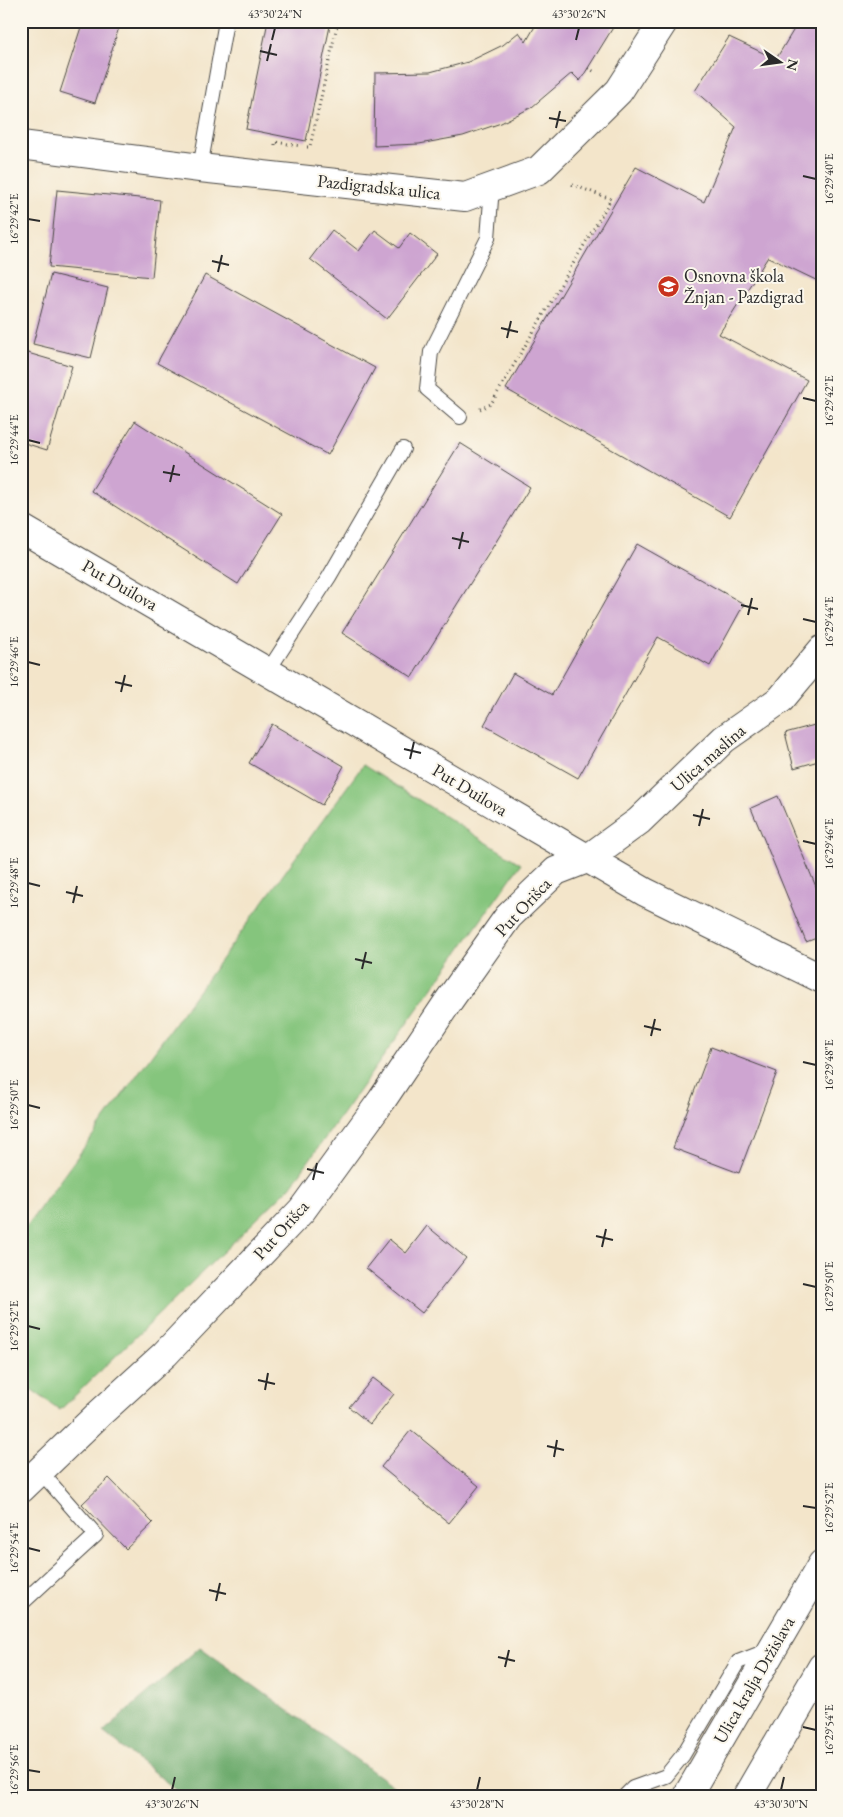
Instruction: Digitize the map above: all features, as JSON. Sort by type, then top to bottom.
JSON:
[{"type":"main road","name":"Pazdigradska ulica","points":[[21,145],[200,168],[465,197],[539,170],[619,91],[664,21]]},
{"type":"main road","name":"Put Duilova","points":[[21,528],[645,892],[822,979]]},
{"type":"main road","name":"Ulica maslina","points":[[587,859],[638,821],[724,739],[781,699],[822,650]]},
{"type":"main road","name":"Put Orišca","points":[[30,1480],[165,1354],[302,1210],[382,1100],[508,917],[556,871],[587,859]]},
{"type":"main road","name":"Ulica kralja Držislava","points":[[687,1796],[822,1564]]},
{"type":"main road","points":[[747,1796],[822,1668]]},
{"type":"lane","points":[[200,168],[226,21]]},
{"type":"lane","points":[[460,418],[427,389],[431,352],[488,238],[492,187]]},
{"type":"lane","points":[[268,671],[329,577],[403,449]]},
{"type":"lane","points":[[21,1604],[96,1535],[30,1480]]},
{"type":"lane","points":[[625,1796],[633,1788],[666,1776],[683,1755],[738,1662],[772,1649]]},
{"type":"path","points":[[311,142],[338,21]]},
{"type":"path","points":[[531,21],[536,26]]},
{"type":"path","points":[[460,418],[491,404],[611,199],[573,185],[558,151]]},
{"type":"green space","points":[[363,765],[521,864],[290,1187],[60,1410],[21,1382],[21,1234]]},
{"type":"green space","points":[[200,1647],[407,1796],[184,1796],[103,1732]]},
{"type":"building","points":[[83,21],[121,21],[95,103],[60,92]]},
{"type":"building","points":[[268,21],[331,21],[306,141],[246,129]]},
{"type":"building","points":[[538,21],[617,21],[580,81],[572,73],[532,107],[501,123],[463,136],[419,144],[374,146],[375,73],[430,72],[468,62],[503,45],[519,32],[526,42]]},
{"type":"building","name":"Osnovna škola Žnjan - Pazdigrad","points":[[799,21],[822,21],[822,283],[768,257],[719,334],[807,380],[730,517],[506,389],[636,167],[704,202],[736,127],[695,91],[729,37],[776,59]]},
{"type":"building","points":[[57,190],[160,200],[152,277],[49,267]]},
{"type":"building","points":[[332,230],[359,251],[375,230],[399,248],[410,233],[437,254],[387,319],[310,259]]},
{"type":"building","points":[[51,274],[108,288],[91,358],[33,344]]},
{"type":"building","points":[[205,275],[375,368],[328,455],[157,363]]},
{"type":"building","points":[[21,351],[72,366],[47,450],[21,442]]},
{"type":"building","points":[[135,421],[282,514],[238,584],[91,491]]},
{"type":"building","points":[[460,443],[530,487],[412,677],[342,633]]},
{"type":"building","points":[[637,544],[744,604],[710,666],[658,637],[578,778],[484,725],[513,673],[552,695]]},
{"type":"building","points":[[822,723],[822,760],[794,768],[785,733]]},
{"type":"building","points":[[272,724],[344,766],[322,805],[249,763]]},
{"type":"building","points":[[778,796],[822,901],[822,936],[806,942],[751,808]]},
{"type":"building","points":[[711,1047],[777,1072],[739,1173],[673,1148]]},
{"type":"building","points":[[427,1226],[466,1258],[422,1313],[366,1268],[389,1239],[406,1253]]},
{"type":"building","points":[[373,1378],[394,1394],[370,1424],[349,1407]]},
{"type":"building","points":[[411,1430],[479,1486],[449,1523],[381,1467]]},
{"type":"building","points":[[109,1478],[153,1523],[126,1549],[82,1504]]},
{"type":"place","name":"Osnovna škola Žnjan - Pazdigrad","points":[[668,286]]}]
